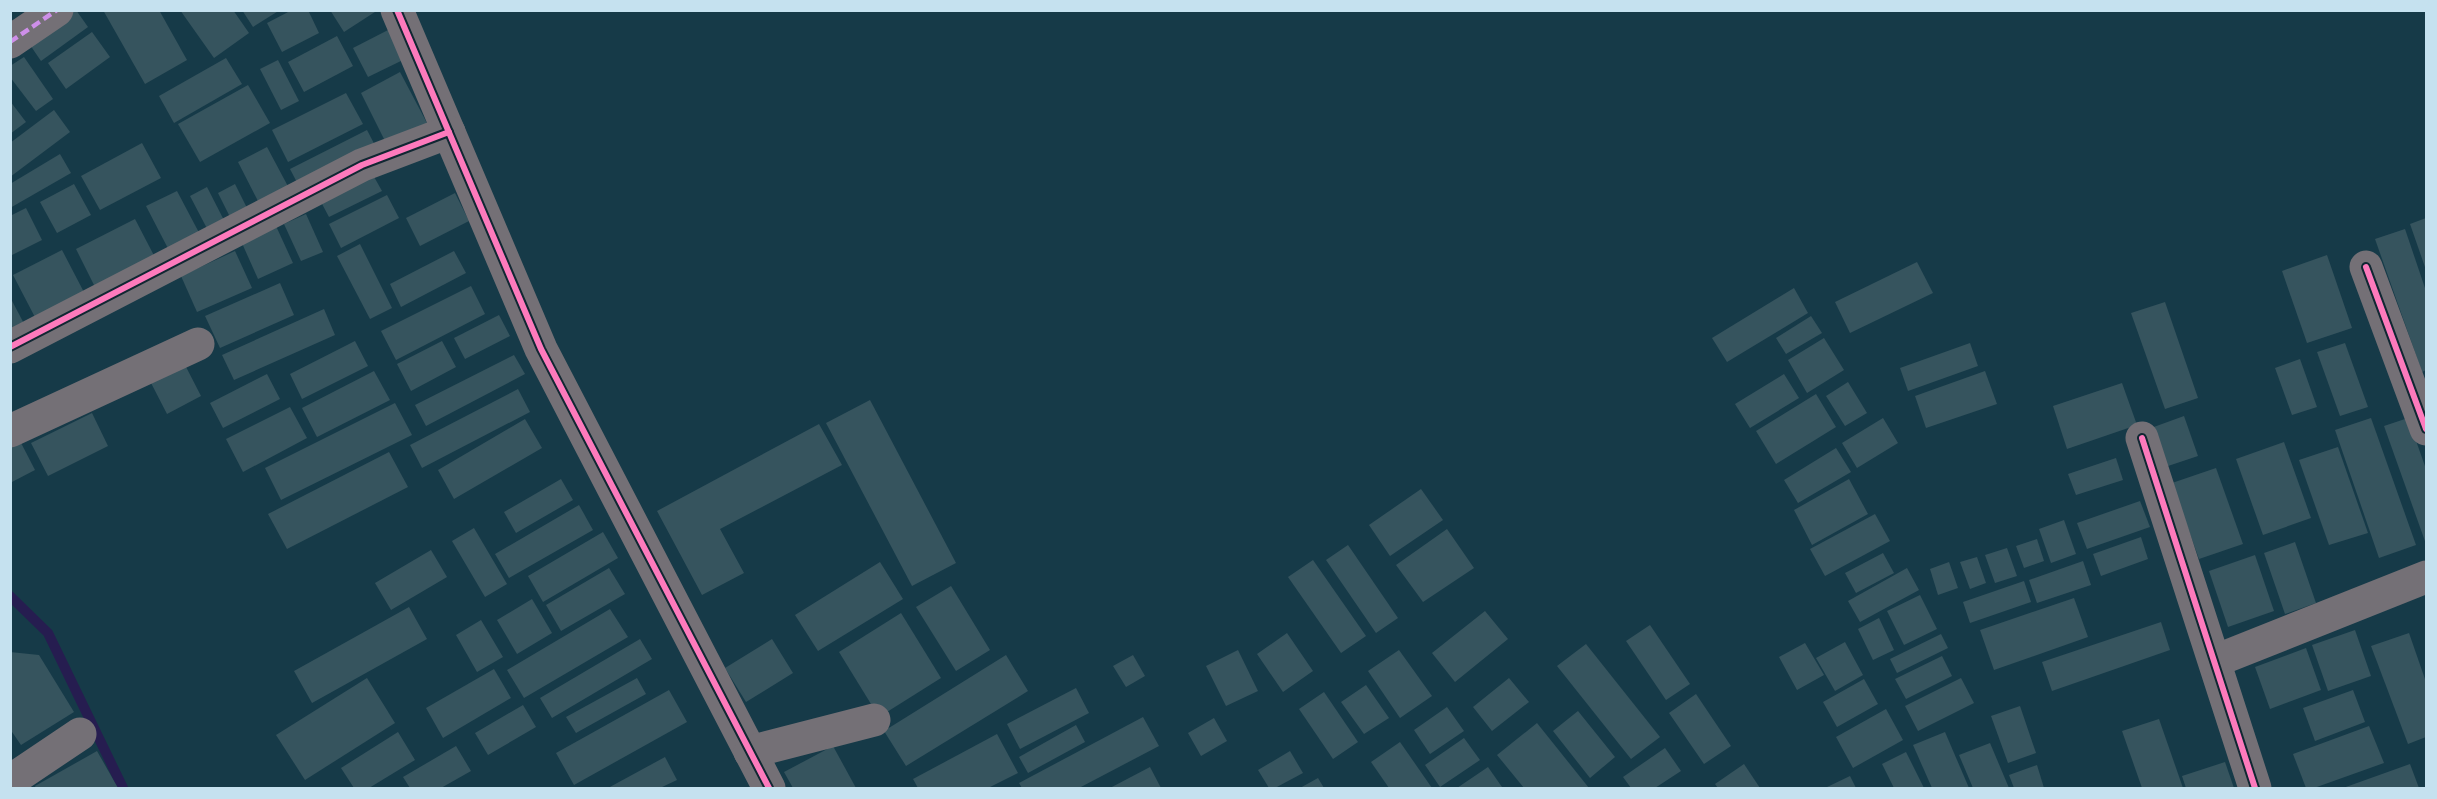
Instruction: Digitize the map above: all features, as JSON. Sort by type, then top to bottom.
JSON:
[{"type":"street","points":[[10,42],[57,10]]},
{"type":"street","points":[[397,10],[541,349],[769,789]]},
{"type":"street","points":[[10,347],[362,165],[448,132]]},
{"type":"street","points":[[2366,267],[2427,429]]},
{"type":"street","points":[[10,431],[198,344]]},
{"type":"street","points":[[2142,438],[2255,789]]},
{"type":"street","points":[[2215,661],[2427,577]]},
{"type":"street","points":[[750,752],[874,720]]},
{"type":"street","points":[[14,780],[80,734]]},
{"type":"building","points":[[71,10],[76,10],[88,27],[41,61],[28,42]]},
{"type":"building","points":[[103,10],[159,10],[187,60],[145,84]]},
{"type":"building","points":[[180,10],[233,10],[249,33],[214,58]]},
{"type":"building","points":[[242,10],[280,10],[253,27]]},
{"type":"building","points":[[292,10],[308,10],[319,33],[282,52],[267,23]]},
{"type":"building","points":[[330,10],[378,10],[344,32]]},
{"type":"building","points":[[390,29],[405,59],[368,77],[353,48]]},
{"type":"building","points":[[92,32],[110,57],[66,89],[48,63]]},
{"type":"building","points":[[337,36],[353,66],[304,92],[288,62]]},
{"type":"building","points":[[24,57],[53,99],[36,111],[10,77],[10,66]]},
{"type":"building","points":[[226,58],[242,84],[174,123],[159,96]]},
{"type":"building","points":[[278,60],[299,101],[281,110],[260,69]]},
{"type":"building","points":[[400,72],[428,125],[387,145],[361,93]]},
{"type":"building","points":[[248,85],[270,123],[200,162],[178,124]]},
{"type":"building","points":[[346,93],[363,124],[288,162],[272,130]]},
{"type":"building","points":[[10,101],[26,122],[10,134]]},
{"type":"building","points":[[54,110],[70,132],[10,177],[10,143]]},
{"type":"building","points":[[367,130],[379,153],[302,192],[290,169]]},
{"type":"building","points":[[142,143],[161,178],[100,210],[81,176]]},
{"type":"building","points":[[267,147],[291,192],[261,207],[238,162]]},
{"type":"building","points":[[60,154],[71,173],[10,208],[10,184]]},
{"type":"building","points":[[373,175],[382,191],[329,217],[321,202]]},
{"type":"building","points":[[74,184],[91,215],[57,233],[40,202]]},
{"type":"building","points":[[235,184],[251,216],[234,225],[218,193]]},
{"type":"building","points":[[207,187],[230,232],[213,240],[190,196]]},
{"type":"building","points":[[177,191],[205,244],[174,260],[146,206]]},
{"type":"building","points":[[455,193],[469,221],[420,246],[406,218]]},
{"type":"building","points":[[387,195],[399,218],[341,248],[329,224]]},
{"type":"building","points":[[26,208],[42,240],[10,256],[10,216]]},
{"type":"building","points":[[306,214],[323,252],[301,261],[284,224]]},
{"type":"building","points":[[2426,218],[2426,270],[2410,224]]},
{"type":"building","points":[[135,219],[161,269],[101,299],[76,249]]},
{"type":"building","points":[[276,226],[293,263],[258,279],[241,241]]},
{"type":"building","points":[[2405,229],[2426,291],[2426,370],[2422,372],[2375,239]]},
{"type":"building","points":[[360,244],[392,308],[370,319],[337,256]]},
{"type":"building","points":[[62,250],[87,298],[38,323],[13,275]]},
{"type":"building","points":[[235,251],[252,288],[197,312],[181,276]]},
{"type":"building","points":[[454,251],[466,273],[401,307],[390,284]]},
{"type":"building","points":[[2327,255],[2352,328],[2307,343],[2282,271]]},
{"type":"building","points":[[1917,262],[1933,293],[1850,333],[1835,302]]},
{"type":"building","points":[[280,283],[294,315],[220,348],[205,316]]},
{"type":"building","points":[[471,286],[485,314],[396,360],[381,331]]},
{"type":"building","points":[[1794,288],[1808,313],[1727,362],[1712,338]]},
{"type":"building","points":[[10,297],[30,335],[10,345]]},
{"type":"building","points":[[2165,302],[2198,398],[2165,409],[2131,313]]},
{"type":"building","points":[[324,309],[335,335],[234,380],[222,355]]},
{"type":"building","points":[[499,315],[510,336],[465,359],[454,338]]},
{"type":"building","points":[[1811,316],[1822,333],[1786,354],[1776,338]]},
{"type":"building","points":[[1824,338],[1844,370],[1807,393],[1788,360]]},
{"type":"building","points":[[355,341],[368,366],[302,399],[290,374]]},
{"type":"building","points":[[442,341],[456,367],[411,391],[397,364]]},
{"type":"building","points":[[1970,343],[1978,366],[1908,391],[1900,368]]},
{"type":"building","points":[[2345,343],[2368,407],[2340,416],[2317,352]]},
{"type":"building","points":[[514,355],[525,374],[426,426],[415,405]]},
{"type":"building","points":[[2300,359],[2317,407],[2292,415],[2275,368]]},
{"type":"building","points":[[184,363],[201,396],[167,414],[150,381]]},
{"type":"building","points":[[374,371],[390,400],[317,437],[302,408]]},
{"type":"building","points":[[1985,371],[1997,404],[1926,428],[1915,396]]},
{"type":"building","points":[[267,374],[280,399],[223,428],[210,403]]},
{"type":"building","points":[[1784,374],[1799,398],[1750,428],[1735,404]]},
{"type":"building","points":[[1848,382],[1867,413],[1845,426],[1826,396]]},
{"type":"building","points":[[2122,383],[2137,425],[2067,449],[2053,406]]},
{"type":"building","points":[[518,389],[530,412],[422,468],[410,445]]},
{"type":"building","points":[[1816,394],[1836,427],[1776,464],[1756,431]]},
{"type":"building","points":[[870,400],[956,563],[912,586],[826,423]]},
{"type":"building","points":[[395,403],[412,435],[281,500],[265,468]]},
{"type":"building","points":[[290,407],[307,438],[243,472],[226,439]]},
{"type":"building","points":[[92,413],[108,446],[48,476],[31,443]]},
{"type":"building","points":[[2184,416],[2198,456],[2165,467],[2151,428]]},
{"type":"building","points":[[1883,418],[1898,443],[1857,468],[1842,443]]},
{"type":"building","points":[[2371,418],[2416,545],[2379,558],[2335,430]]},
{"type":"building","points":[[2408,418],[2426,469],[2426,544],[2384,426]]},
{"type":"building","points":[[525,419],[542,448],[454,499],[438,470]]},
{"type":"building","points":[[819,424],[842,465],[720,529],[744,573],[702,595],[657,511]]},
{"type":"building","points":[[19,439],[35,470],[10,483],[10,444]]},
{"type":"building","points":[[2284,442],[2311,518],[2263,535],[2236,459]]},
{"type":"building","points":[[2338,447],[2368,533],[2329,545],[2299,460]]},
{"type":"building","points":[[1836,448],[1851,472],[1798,503],[1784,480]]},
{"type":"building","points":[[389,452],[408,487],[287,549],[268,514]]},
{"type":"building","points":[[2116,458],[2123,480],[2076,495],[2068,474]]},
{"type":"building","points":[[2216,468],[2243,544],[2199,559],[2172,483]]},
{"type":"building","points":[[561,479],[573,500],[516,533],[504,512]]},
{"type":"building","points":[[1849,479],[1868,514],[1812,545],[1794,510]]},
{"type":"building","points":[[1421,489],[1443,520],[1390,556],[1369,525]]},
{"type":"building","points":[[2140,501],[2150,527],[2087,549],[2077,523]]},
{"type":"building","points":[[579,505],[593,530],[509,578],[495,554]]},
{"type":"building","points":[[1875,514],[1890,541],[1825,576],[1810,549]]},
{"type":"building","points":[[2064,520],[2076,554],[2051,563],[2039,529]]},
{"type":"building","points":[[474,528],[507,584],[485,597],[452,541]]},
{"type":"building","points":[[1447,529],[1474,568],[1423,602],[1396,565]]},
{"type":"building","points":[[603,532],[618,558],[543,602],[528,576]]},
{"type":"building","points":[[2141,537],[2148,559],[2101,576],[2093,554]]},
{"type":"building","points":[[2037,539],[2044,561],[2024,568],[2016,546]]},
{"type":"building","points":[[2295,542],[2316,603],[2285,614],[2264,553]]},
{"type":"building","points":[[1348,545],[1398,618],[1376,633],[1326,560]]},
{"type":"building","points":[[2007,548],[2017,576],[1995,583],[1985,555]]},
{"type":"building","points":[[431,550],[447,577],[391,610],[375,583]]},
{"type":"building","points":[[1883,553],[1894,573],[1856,593],[1845,573]]},
{"type":"building","points":[[2255,555],[2274,611],[2228,627],[2209,571]]},
{"type":"building","points":[[1977,557],[1986,583],[1970,589],[1960,562]]},
{"type":"building","points":[[1313,560],[1366,636],[1341,653],[1288,577]]},
{"type":"building","points":[[2083,561],[2091,585],[2037,603],[2029,580]]},
{"type":"building","points":[[880,562],[903,599],[818,651],[795,615]]},
{"type":"building","points":[[1949,562],[1958,588],[1938,595],[1930,569]]},
{"type":"building","points":[[609,568],[625,594],[561,631],[546,605]]},
{"type":"building","points":[[1907,568],[1919,590],[1860,622],[1848,601]]},
{"type":"building","points":[[2024,581],[2031,602],[1970,623],[1963,602]]},
{"type":"building","points":[[951,586],[990,650],[956,671],[916,607]]},
{"type":"building","points":[[1920,595],[1937,629],[1904,645],[1887,611]]},
{"type":"building","points":[[2074,598],[2088,637],[1994,670],[1980,630]]},
{"type":"building","points":[[532,599],[552,633],[517,654],[497,620]]},
{"type":"building","points":[[409,607],[427,639],[312,703],[294,671]]},
{"type":"building","points":[[610,609],[628,637],[524,698],[507,670]]},
{"type":"building","points":[[1485,611],[1508,639],[1455,682],[1432,653]]},
{"type":"building","points":[[901,613],[941,678],[879,717],[839,652]]},
{"type":"building","points":[[1879,618],[1894,650],[1873,660],[1858,629]]},
{"type":"building","points":[[481,620],[503,657],[477,672],[456,635]]},
{"type":"building","points":[[2161,622],[2170,650],[2052,691],[2042,662]]},
{"type":"building","points":[[1650,625],[1690,684],[1666,700],[1626,641]]},
{"type":"building","points":[[2355,630],[2371,676],[2328,691],[2312,645]]},
{"type":"building","points":[[1287,633],[1313,671],[1283,692],[1257,654]]},
{"type":"building","points":[[2409,633],[2426,682],[2426,737],[2408,744],[2371,646]]},
{"type":"building","points":[[1941,634],[1948,648],[1897,673],[1890,659]]},
{"type":"building","points":[[640,639],[652,659],[552,718],[540,698]]},
{"type":"building","points":[[772,639],[793,673],[746,702],[725,668]]},
{"type":"building","points":[[1845,642],[1863,675],[1835,691],[1816,658]]},
{"type":"building","points":[[1805,643],[1824,675],[1797,690],[1779,657]]},
{"type":"building","points":[[1586,644],[1660,737],[1631,759],[1557,666]]},
{"type":"building","points":[[2306,648],[2321,690],[2270,709],[2255,667]]},
{"type":"building","points":[[1238,650],[1258,691],[1226,706],[1206,666]]},
{"type":"building","points":[[1399,650],[1432,696],[1400,718],[1368,671]]},
{"type":"building","points":[[10,652],[39,655],[74,712],[21,745],[10,729]]},
{"type":"building","points":[[1006,655],[1028,691],[906,766],[884,731]]},
{"type":"building","points":[[1133,655],[1145,676],[1126,687],[1113,666]]},
{"type":"building","points":[[1942,656],[1952,676],[1906,699],[1895,679]]},
{"type":"building","points":[[494,669],[511,698],[443,738],[426,708]]},
{"type":"building","points":[[367,678],[395,723],[305,780],[276,735]]},
{"type":"building","points":[[637,678],[646,694],[576,733],[566,717]]},
{"type":"building","points":[[1509,678],[1529,702],[1492,731],[1473,707]]},
{"type":"building","points":[[1961,678],[1974,703],[1918,731],[1905,706]]},
{"type":"building","points":[[1864,679],[1878,704],[1837,727],[1823,702]]},
{"type":"building","points":[[1366,685],[1389,718],[1364,734],[1341,702]]},
{"type":"building","points":[[1076,688],[1089,713],[1020,749],[1007,724]]},
{"type":"building","points":[[669,690],[687,722],[574,785],[556,753]]},
{"type":"building","points":[[2353,690],[2365,722],[2315,741],[2303,708]]},
{"type":"building","points":[[1324,692],[1358,742],[1333,759],[1299,709]]},
{"type":"building","points":[[1696,694],[1731,746],[1704,764],[1669,713]]},
{"type":"building","points":[[523,705],[536,727],[488,755],[475,733]]},
{"type":"building","points":[[2020,706],[2036,753],[2008,763],[1991,716]]},
{"type":"building","points":[[1447,707],[1464,731],[1430,754],[1414,730]]},
{"type":"building","points":[[1886,709],[1903,740],[1853,768],[1836,737]]},
{"type":"building","points":[[1578,711],[1615,757],[1590,778],[1553,731]]},
{"type":"building","points":[[1143,717],[1159,746],[1079,788],[1022,788],[1019,783]]},
{"type":"building","points":[[1214,718],[1227,741],[1201,756],[1188,733]]},
{"type":"building","points":[[2159,719],[2183,788],[2142,788],[2122,731]]},
{"type":"building","points":[[1537,723],[1589,788],[1524,788],[1497,755]]},
{"type":"building","points":[[1076,725],[1085,742],[1028,773],[1019,757]]},
{"type":"building","points":[[2369,726],[2384,763],[2314,788],[2306,788],[2293,754]]},
{"type":"building","points":[[398,732],[415,760],[369,788],[354,788],[341,768]]},
{"type":"building","points":[[1945,732],[1969,788],[1932,788],[1913,745]]},
{"type":"building","points":[[997,734],[1018,773],[988,788],[918,788],[913,779]]},
{"type":"building","points":[[1464,738],[1480,760],[1440,787],[1425,765]]},
{"type":"building","points":[[1400,742],[1432,788],[1389,788],[1371,762]]},
{"type":"building","points":[[1990,743],[2009,788],[1973,788],[1959,755]]},
{"type":"building","points":[[456,746],[471,771],[441,788],[410,788],[403,777]]},
{"type":"building","points":[[833,746],[856,788],[793,788],[784,772]]},
{"type":"building","points":[[1665,748],[1681,771],[1655,788],[1631,788],[1623,777]]},
{"type":"building","points":[[97,751],[118,788],[36,788],[35,786]]},
{"type":"building","points":[[1290,751],[1303,773],[1275,788],[1269,788],[1258,770]]},
{"type":"building","points":[[1906,752],[1924,788],[1894,788],[1882,764]]},
{"type":"building","points":[[665,757],[677,780],[660,788],[608,788]]},
{"type":"building","points":[[2225,762],[2234,788],[2186,788],[2182,776]]},
{"type":"building","points":[[1744,764],[1760,788],[1718,788],[1715,784]]},
{"type":"building","points":[[2410,764],[2419,788],[2343,788]]},
{"type":"building","points":[[2037,765],[2044,788],[2014,788],[2009,775]]},
{"type":"building","points":[[1150,767],[1161,788],[1110,788]]},
{"type":"building","points":[[1488,767],[1502,787],[1457,788]]},
{"type":"building","points":[[1850,776],[1856,788],[1825,788]]},
{"type":"building","points":[[1318,778],[1324,788],[1300,788]]},
{"type":"waterway","points":[[10,596],[48,633],[123,788]]},
{"type":"marked path","points":[[10,42],[57,10]]},
{"type":"cycle path","points":[[397,10],[541,349],[769,788]]},
{"type":"cycle path","points":[[10,347],[362,165],[449,132]]},
{"type":"cycle path","points":[[2366,267],[2426,429]]},
{"type":"cycle path","points":[[2142,438],[2255,788]]}]
